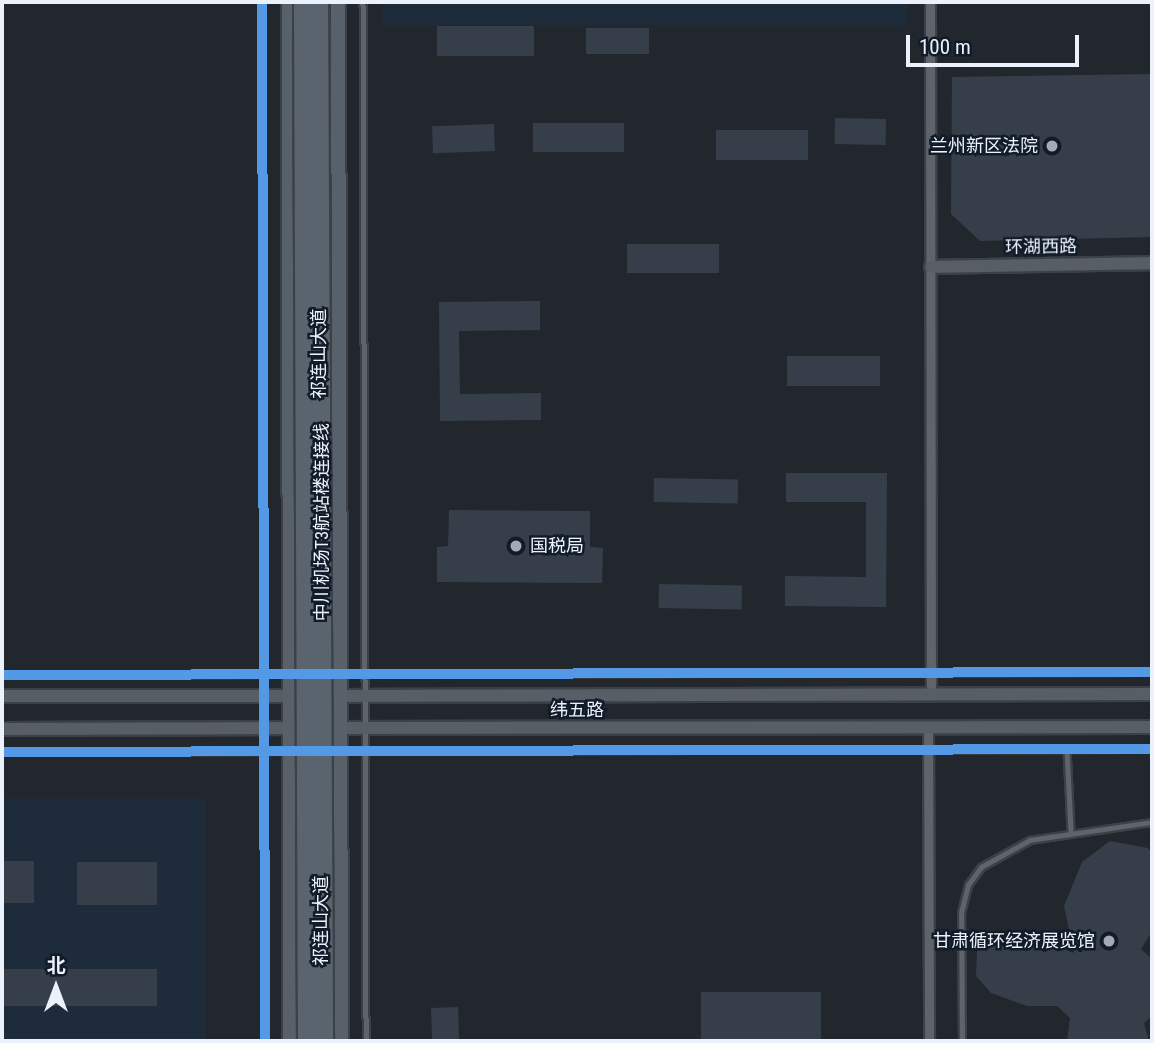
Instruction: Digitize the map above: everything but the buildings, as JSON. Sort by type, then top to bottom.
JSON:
[{"type":"highway","name":"中川机场T3航站楼连接线","points":[[303,2],[307,1041]]},
{"type":"highway","name":"中川机场T3航站楼连接线","points":[[319,2],[324,1041]]},
{"type":"main road","name":"祁连山大道","points":[[289,2],[290,1041]]},
{"type":"main road","name":"祁连山大道","points":[[338,2],[341,1041]]},
{"type":"street","points":[[930,2],[931,694]]},
{"type":"street","name":"环湖西路","points":[[930,267],[1152,263]]},
{"type":"street","name":"纬五路","points":[[2,696],[1152,694]]},
{"type":"street","points":[[928,726],[929,1041]]},
{"type":"street","name":"纬五路","points":[[2,729],[1152,727]]},
{"type":"lane","points":[[262,2],[265,1041]]},
{"type":"lane","points":[[363,2],[362,674],[366,696],[363,728],[366,1041]]},
{"type":"lane","points":[[2,675],[1152,672]]},
{"type":"lane","points":[[1067,749],[1071,831]]},
{"type":"lane","points":[[2,752],[1152,749]]},
{"type":"lane","points":[[962,1041],[961,913],[968,885],[981,867],[1030,840],[1071,831],[1152,822]]},
{"type":"shaded area","points":[[382,2],[907,2],[907,25],[382,25]]},
{"type":"shaded area","points":[[2,799],[206,799],[206,1041],[2,1041]]},
{"type":"cycle path","points":[[262,2],[265,1041]]},
{"type":"cycle path","points":[[2,675],[1152,672]]},
{"type":"cycle path","points":[[2,752],[1152,749]]},
{"type":"place","name":"兰州新区法院","points":[[1052,146]]},
{"type":"place","name":"国税局","points":[[516,546]]},
{"type":"place","name":"甘肃循环经济展览馆","points":[[1109,941]]}]
